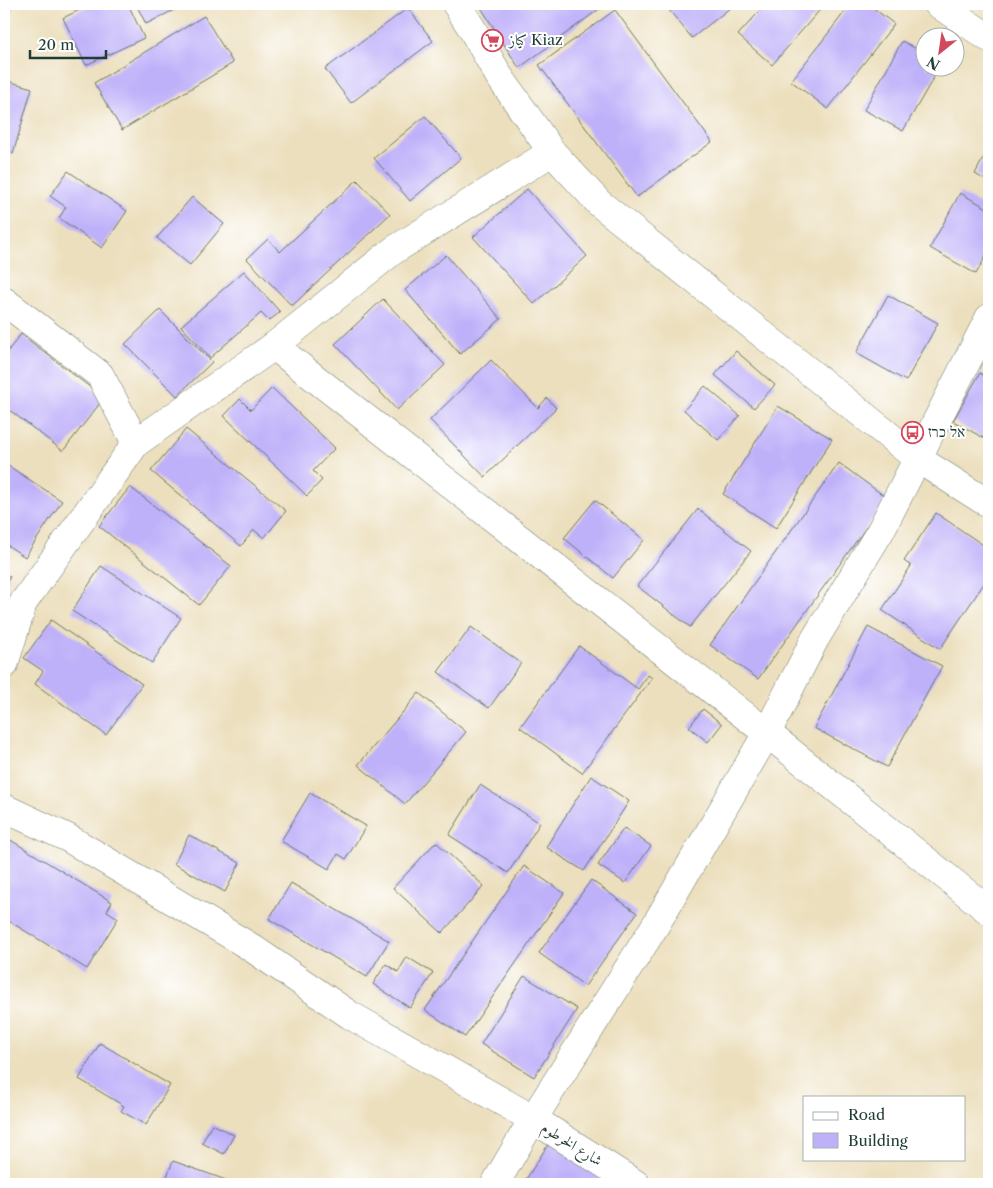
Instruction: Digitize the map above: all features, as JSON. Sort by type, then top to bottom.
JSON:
[{"type":"street","points":[[456,4],[499,76],[552,152],[599,204],[918,459],[989,504]]},
{"type":"street","points":[[938,4],[989,38]]},
{"type":"street","points":[[4,665],[22,604],[136,443],[274,346],[394,250],[552,152]]},
{"type":"street","points":[[4,301],[100,375],[136,443]]},
{"type":"street","points":[[495,1184],[533,1119],[655,926],[767,733],[815,640],[881,530],[989,318]]},
{"type":"street","points":[[274,346],[989,910]]},
{"type":"street","name":"شارع الخرطوم","points":[[4,808],[68,838],[249,946],[350,1015],[533,1119],[636,1184]]},
{"type":"building","points":[[4,4],[10,4],[10,11],[4,11]]},
{"type":"building","points":[[92,4],[128,4],[144,38],[86,65],[63,18]]},
{"type":"building","points":[[136,4],[186,4],[146,24]]},
{"type":"building","points":[[482,4],[606,4],[519,68],[480,6]]},
{"type":"building","points":[[664,4],[735,4],[692,38]]},
{"type":"building","points":[[766,4],[825,4],[772,65],[738,35]]},
{"type":"building","points":[[851,4],[868,4],[894,24],[828,109],[791,81]]},
{"type":"building","points":[[408,8],[433,41],[351,103],[325,69]]},
{"type":"building","points":[[615,10],[712,142],[637,197],[539,65]]},
{"type":"building","points":[[204,16],[233,63],[122,130],[94,83]]},
{"type":"building","points":[[902,41],[916,49],[916,78],[933,78],[903,131],[864,110]]},
{"type":"building","points":[[4,80],[32,88],[13,154],[4,151]]},
{"type":"building","points":[[425,116],[461,158],[410,201],[374,158]]},
{"type":"building","points":[[989,147],[989,182],[975,174]]},
{"type":"building","points":[[68,171],[127,211],[102,248],[59,218],[66,207],[50,196]]},
{"type":"building","points":[[357,180],[390,214],[292,306],[247,259],[268,239],[280,252]]},
{"type":"building","points":[[527,189],[587,256],[534,304],[473,237]]},
{"type":"building","points":[[960,193],[989,209],[989,250],[976,274],[930,248]]},
{"type":"building","points":[[192,197],[224,224],[190,265],[157,238]]},
{"type":"building","points":[[446,255],[501,319],[460,354],[405,290]]},
{"type":"building","points":[[244,271],[280,312],[269,321],[261,313],[210,358],[181,326]]},
{"type":"building","points":[[888,295],[938,323],[906,381],[856,353]]},
{"type":"building","points":[[383,299],[445,365],[397,410],[335,344]]},
{"type":"building","points":[[160,310],[212,362],[177,396],[125,344]]},
{"type":"building","points":[[21,334],[104,398],[63,451],[4,406],[4,378],[8,373],[4,370],[4,356]]},
{"type":"building","points":[[736,351],[775,385],[754,408],[715,375]]},
{"type":"building","points":[[491,360],[538,408],[547,398],[556,408],[485,477],[430,420]]},
{"type":"building","points":[[980,373],[989,378],[989,441],[953,421]]},
{"type":"building","points":[[705,386],[740,416],[718,440],[684,410]]},
{"type":"building","points":[[272,388],[335,448],[313,471],[322,480],[307,496],[224,416],[240,399],[251,410]]},
{"type":"building","points":[[778,406],[832,439],[776,528],[723,494]]},
{"type":"building","points":[[186,429],[286,511],[264,538],[254,530],[241,546],[151,471]]},
{"type":"building","points":[[4,463],[62,501],[25,557],[4,543]]},
{"type":"building","points":[[839,463],[887,498],[758,679],[710,645]]},
{"type":"building","points":[[130,487],[231,566],[199,605],[99,526]]},
{"type":"building","points":[[595,500],[644,540],[613,578],[564,538]]},
{"type":"building","points":[[698,509],[751,551],[690,627],[637,586]]},
{"type":"building","points":[[936,513],[989,549],[989,576],[940,649],[882,610],[911,566],[904,561]]},
{"type":"building","points":[[101,566],[181,618],[152,663],[72,611]]},
{"type":"building","points":[[4,573],[10,577],[4,587]]},
{"type":"building","points":[[51,620],[142,684],[106,735],[35,684],[43,671],[24,658]]},
{"type":"building","points":[[471,627],[521,663],[489,708],[438,672]]},
{"type":"building","points":[[868,627],[942,666],[887,767],[814,728]]},
{"type":"building","points":[[579,646],[638,689],[648,675],[652,678],[582,773],[520,727]]},
{"type":"building","points":[[419,693],[466,732],[405,804],[358,765]]},
{"type":"building","points":[[703,709],[722,724],[708,742],[689,727]]},
{"type":"building","points":[[591,776],[629,801],[584,871],[546,847]]},
{"type":"building","points":[[480,785],[540,823],[508,873],[449,835]]},
{"type":"building","points":[[310,793],[366,826],[346,859],[338,854],[329,869],[281,841]]},
{"type":"building","points":[[624,828],[651,846],[625,883],[598,865]]},
{"type":"building","points":[[189,835],[240,863],[225,892],[174,864]]},
{"type":"building","points":[[4,836],[112,902],[107,911],[118,918],[87,969],[4,918]]},
{"type":"building","points":[[436,842],[484,886],[442,933],[393,888]]},
{"type":"building","points":[[524,866],[564,893],[465,1037],[425,1010]]},
{"type":"building","points":[[591,880],[637,913],[585,986],[539,953]]},
{"type":"building","points":[[291,883],[389,941],[367,977],[269,919]]},
{"type":"building","points":[[407,957],[433,973],[410,1008],[373,984],[386,964],[398,972]]},
{"type":"building","points":[[524,976],[577,1009],[534,1077],[481,1044]]},
{"type":"building","points":[[100,1043],[170,1085],[146,1125],[121,1111],[124,1106],[79,1079]]},
{"type":"building","points":[[212,1124],[234,1135],[224,1154],[202,1143]]},
{"type":"building","points":[[551,1140],[620,1184],[523,1184]]},
{"type":"building","points":[[173,1161],[237,1184],[164,1184]]},
{"type":"place","name":"كياز Kiaz","points":[[493,40]]},
{"type":"place","name":"אל כרז","points":[[912,432]]}]
